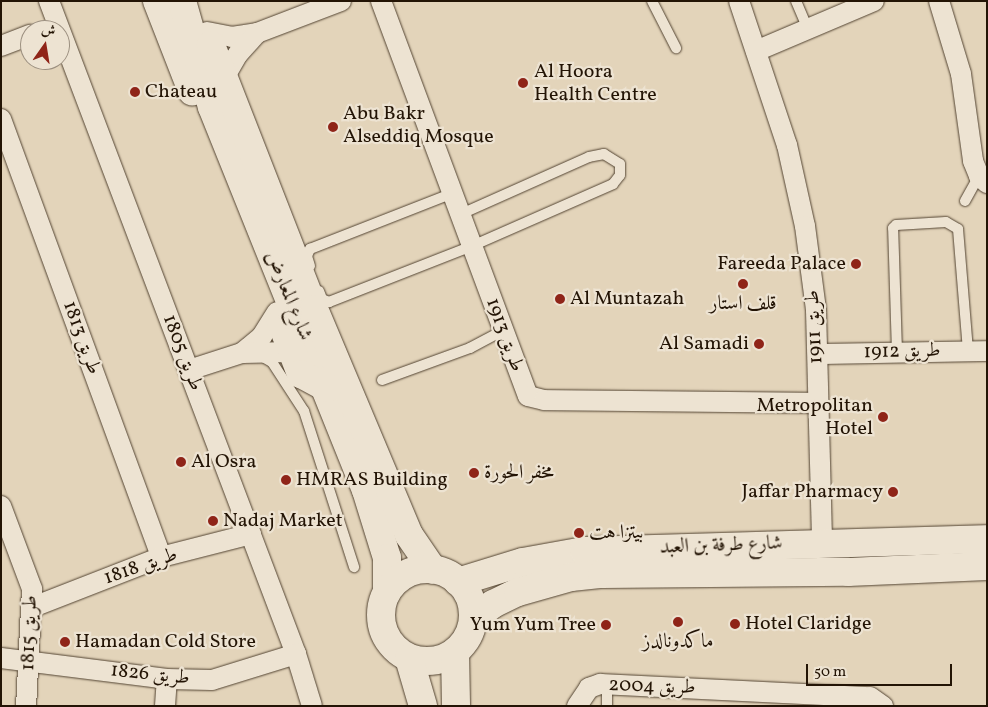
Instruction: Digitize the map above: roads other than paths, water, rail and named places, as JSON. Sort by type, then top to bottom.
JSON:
[{"type":"main road","points":[[158,1],[291,352],[301,374],[327,388]]},
{"type":"main road","name":"شارع المعارض","points":[[182,1],[212,107],[327,388],[382,538],[387,558],[387,591]]},
{"type":"main road","name":"شارع المعارض","points":[[194,1],[314,309],[409,535],[433,570]]},
{"type":"main road","name":"شارع طرفة بن العبد","points":[[458,582],[523,562],[584,551],[987,539]]},
{"type":"main road","name":"شارع طرفة بن العبد","points":[[473,619],[493,604],[518,592],[571,577],[602,574],[848,572],[985,568]]},
{"type":"main road","points":[[433,570],[458,582],[467,592],[473,619],[470,631],[455,652],[433,661],[409,658],[396,649],[381,622],[382,606],[387,591],[407,574],[433,570]]},
{"type":"main road","points":[[455,652],[456,706]]},
{"type":"main road","points":[[409,658],[423,706]]},
{"type":"street","name":"طريق 1805","points":[[49,1],[50,20]]},
{"type":"street","points":[[207,32],[232,37],[257,33],[341,1]]},
{"type":"street","name":"طريق 1913","points":[[380,1],[461,214],[524,391],[535,399],[817,403]]},
{"type":"street","name":"طريق 1911","points":[[739,1],[799,189],[812,268],[818,354],[817,403],[822,543]]},
{"type":"street","points":[[756,51],[874,1]]},
{"type":"street","points":[[939,1],[961,74],[971,150],[983,180]]},
{"type":"street","points":[[224,78],[238,54],[257,33]]},
{"type":"street","points":[[1,46],[20,39]]},
{"type":"street","name":"طريق 1805","points":[[68,70],[189,370],[296,654],[312,706]]},
{"type":"street","name":"طريق 1813","points":[[1,119],[161,558]]},
{"type":"street","points":[[248,352],[262,336],[277,312]]},
{"type":"street","name":"طريق 1912","points":[[818,354],[977,351]]},
{"type":"street","points":[[189,370],[248,352],[291,352]]},
{"type":"street","name":"طريق 1815","points":[[1,506],[9,543],[32,589],[33,607],[26,706]]},
{"type":"street","name":"طريق 1818","points":[[33,607],[161,558],[251,534]]},
{"type":"street","name":"طريق 1826","points":[[1,658],[168,679],[212,680],[296,654]]},
{"type":"street","points":[[165,706],[168,679]]},
{"type":"street","name":"طريق 2004","points":[[577,706],[589,688],[607,685],[870,696],[883,706]]},
{"type":"lane","points":[[652,1],[676,48]]},
{"type":"lane","points":[[796,1],[808,29]]},
{"type":"lane","points":[[453,193],[310,249],[308,259],[322,299],[329,302],[472,246],[613,184],[620,175],[620,164],[604,154],[588,157],[461,214]]},
{"type":"lane","points":[[966,201],[983,180]]},
{"type":"lane","points":[[897,352],[893,228],[896,225],[946,222],[958,229],[977,351]]},
{"type":"lane","points":[[382,380],[470,348],[502,332]]},
{"type":"lane","points":[[248,352],[272,362],[304,411],[354,567]]},
{"type":"lane","points":[[607,685],[607,706]]},
{"type":"place","name":"Al Hoora Health Centre","points":[[523,83]]},
{"type":"place","name":"Chateau","points":[[135,92]]},
{"type":"place","name":"Abu Bakr Alseddiq Mosque","points":[[333,127]]},
{"type":"place","name":"Fareeda Palace","points":[[856,264]]},
{"type":"place","name":"قلف استار","points":[[743,284]]},
{"type":"place","name":"Al Muntazah","points":[[560,299]]},
{"type":"place","name":"Al Samadi","points":[[759,344]]},
{"type":"place","name":"Metropolitan Hotel","points":[[883,417]]},
{"type":"place","name":"Al Osra","points":[[181,462]]},
{"type":"place","name":"مخفر الحورة","points":[[474,473]]},
{"type":"place","name":"HMRAS Building","points":[[286,480]]},
{"type":"place","name":"Jaffar Pharmacy","points":[[893,492]]},
{"type":"place","name":"Nadaj Market","points":[[213,521]]},
{"type":"place","name":"بيتزا هت","points":[[579,533]]},
{"type":"place","name":"ماكدونالدز","points":[[678,622]]},
{"type":"place","name":"Hotel Claridge","points":[[735,624]]},
{"type":"place","name":"Yum Yum Tree","points":[[606,625]]},
{"type":"place","name":"Hamadan Cold Store","points":[[65,642]]}]
